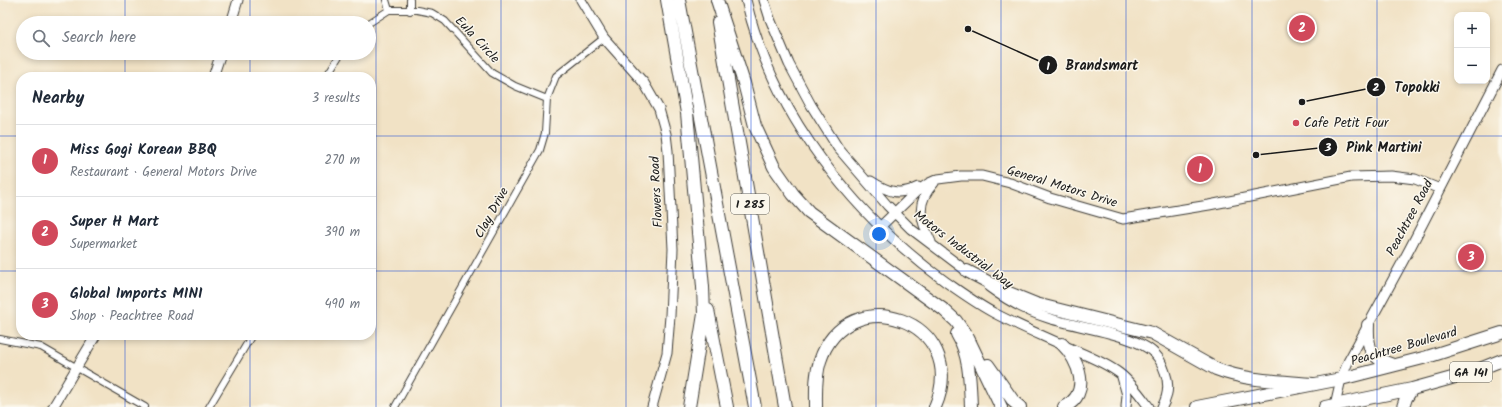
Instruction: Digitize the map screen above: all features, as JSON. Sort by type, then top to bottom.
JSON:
[{"type":"highway","points":[[667,0],[687,113],[704,287],[727,407]]},
{"type":"highway","name":"I 285","points":[[679,0],[755,407]]},
{"type":"highway","name":"I 285","points":[[714,0],[785,407]]},
{"type":"highway","points":[[717,0],[744,83],[756,126],[774,167],[792,194],[809,212],[944,310],[956,321],[1014,402],[1020,407]]},
{"type":"highway","points":[[967,271],[1009,293],[1036,304],[1152,333],[1216,369],[1225,372],[1253,378],[1313,384]]},
{"type":"highway","points":[[689,407],[704,314],[704,287]]},
{"type":"highway","points":[[920,293],[947,319],[962,342],[969,373],[971,407]]},
{"type":"highway","points":[[816,407],[818,372],[826,347],[838,333],[851,324],[877,316],[887,316],[905,321],[921,331],[932,344],[939,358],[942,374],[941,392],[935,407]]},
{"type":"highway","points":[[1368,325],[1368,344],[1372,352],[1381,360],[1393,365]]},
{"type":"highway","name":"Peachtree Boulevard","points":[[1313,384],[1341,379],[1427,357],[1502,333]]},
{"type":"highway","points":[[968,338],[1001,407]]},
{"type":"highway","points":[[1062,344],[1076,362],[1081,381],[1079,393],[1074,401],[1064,407]]},
{"type":"highway","name":"GA 141","points":[[1334,406],[1412,389],[1470,373],[1502,360]]},
{"type":"highway","name":"GA 141","points":[[1197,407],[1313,384]]},
{"type":"highway","points":[[1403,407],[1406,398],[1412,389]]},
{"type":"street","points":[[233,16],[238,0]]},
{"type":"street","points":[[376,18],[389,10],[386,0]]},
{"type":"street","points":[[410,0],[410,11]]},
{"type":"street","name":"Flowers Road","points":[[581,0],[604,38],[644,83],[653,97],[662,118],[667,142],[673,249],[670,316],[667,353],[652,407]]},
{"type":"street","points":[[746,0],[748,11],[770,73],[791,113],[828,168],[866,213],[898,244],[934,273],[974,302],[1013,323],[1101,362],[1120,374],[1149,407]]},
{"type":"street","name":"Motors Industrial Way","points":[[764,0],[770,19],[789,64],[811,105],[838,148],[894,212],[911,229],[932,245],[1007,300],[1023,309],[1050,318],[1132,340],[1147,347],[1162,363],[1166,375],[1168,394],[1162,407]]},
{"type":"street","name":"Eula Circle","points":[[389,10],[432,13],[445,22],[492,73],[515,86],[547,99]]},
{"type":"street","name":"Clay Drive","points":[[395,407],[540,150],[545,133],[547,99],[556,76],[604,38]]},
{"type":"street","points":[[215,72],[219,60]]},
{"type":"street","points":[[329,72],[337,60]]},
{"type":"street","name":"Peachtree Road","points":[[1334,406],[1341,379],[1348,362],[1502,70]]},
{"type":"street","points":[[862,176],[886,191],[900,192],[912,190],[929,183]]},
{"type":"street","name":"General Motors Drive","points":[[880,227],[916,192],[929,183],[938,179],[961,176],[982,176],[1010,183],[1050,198],[1123,219],[1209,205],[1351,177],[1391,176],[1415,179],[1440,189]]},
{"type":"street","points":[[932,245],[925,230],[920,212],[927,190],[938,179]]},
{"type":"street","points":[[0,339],[40,347],[146,407]]},
{"type":"street","points":[[53,407],[93,340]]},
{"type":"street","points":[[209,407],[249,340]]},
{"type":"street","points":[[1120,374],[1127,395],[1126,407]]},
{"type":"place","name":"Super H Mart","points":[[1302,28]]},
{"type":"place","name":"Brandsmart","points":[[968,29]]},
{"type":"place","name":"Topokki","points":[[1302,102]]},
{"type":"place","name":"Cafe Petit Four","points":[[1296,123]]},
{"type":"place","name":"Pink Martini","points":[[1256,155]]},
{"type":"place","name":"Miss Gogi Korean BBQ","points":[[1200,169]]},
{"type":"place","name":"Global Imports MINI","points":[[1471,257]]}]
